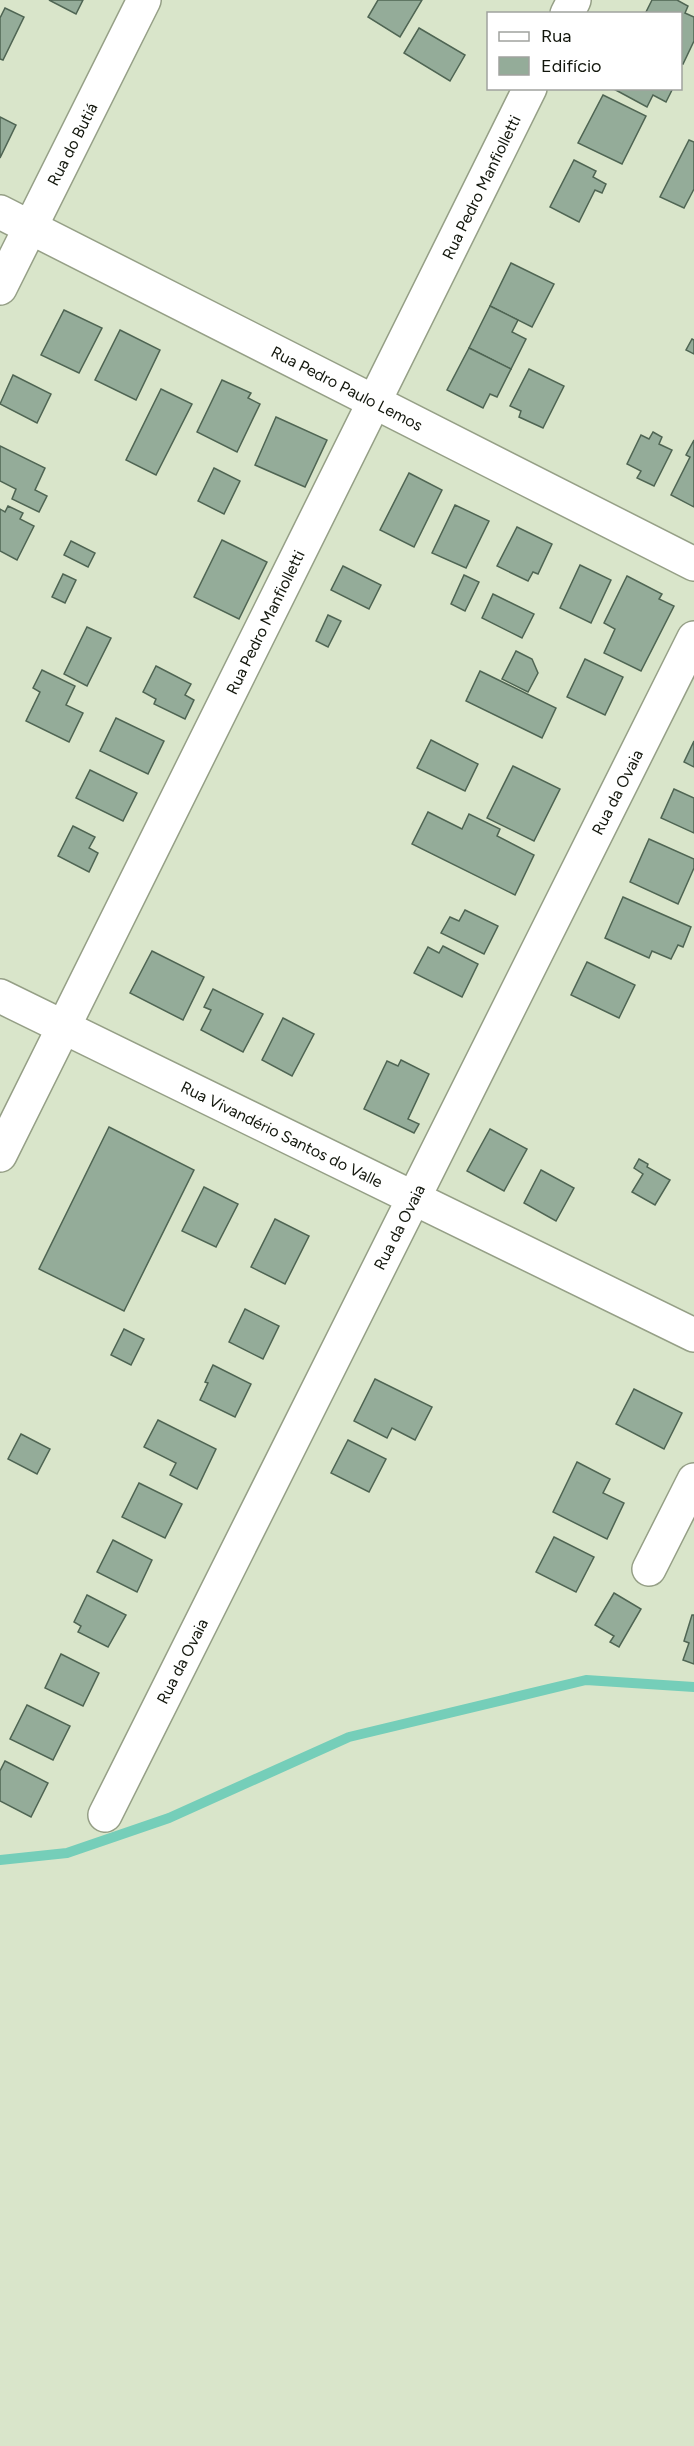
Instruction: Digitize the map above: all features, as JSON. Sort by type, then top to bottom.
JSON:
[{"type":"street","name":"Rua do Butiá","points":[[0,288],[144,0]]},
{"type":"street","name":"Rua Pedro Manfiolletti","points":[[0,1155],[529,90]]},
{"type":"street","name":"Rua Pedro Paulo Lemos","points":[[0,213],[694,564]]},
{"type":"street","name":"Rua da Ovaia","points":[[105,1815],[694,639]]},
{"type":"street","name":"Rua Vivandério Santos do Valle","points":[[0,996],[694,1335]]},
{"type":"street","points":[[650,1569],[694,1480]]},
{"type":"building","points":[[49,0],[83,0],[76,14]]},
{"type":"building","points":[[378,0],[422,0],[400,37],[368,17]]},
{"type":"building","points":[[652,0],[677,0],[688,6],[685,13],[694,17],[694,41],[683,64],[682,12],[646,12]]},
{"type":"building","points":[[5,8],[24,17],[3,60],[0,59],[0,18]]},
{"type":"building","points":[[419,28],[465,55],[450,81],[404,53]]},
{"type":"building","points":[[616,90],[672,90],[666,102],[653,95],[647,107]]},
{"type":"building","points":[[603,95],[646,116],[622,164],[578,143]]},
{"type":"building","points":[[0,117],[16,125],[0,158]]},
{"type":"building","points":[[689,140],[694,142],[694,189],[684,208],[660,197]]},
{"type":"building","points":[[574,160],[596,171],[593,177],[606,184],[602,193],[595,190],[579,222],[550,207]]},
{"type":"building","points":[[511,263],[554,284],[532,327],[490,306]]},
{"type":"building","points":[[490,306],[518,320],[512,332],[526,339],[511,369],[469,348]]},
{"type":"building","points":[[64,310],[102,328],[79,373],[41,355]]},
{"type":"building","points":[[120,330],[160,350],[136,400],[95,380]]},
{"type":"building","points":[[692,339],[694,340],[694,354],[686,350]]},
{"type":"building","points":[[469,348],[511,369],[497,397],[490,394],[483,408],[447,390]]},
{"type":"building","points":[[529,369],[564,386],[543,428],[519,417],[521,411],[510,406]]},
{"type":"building","points":[[13,375],[51,394],[37,423],[0,404]]},
{"type":"building","points":[[222,380],[251,393],[248,398],[260,404],[237,452],[197,432]]},
{"type":"building","points":[[161,389],[192,404],[156,475],[126,460]]},
{"type":"building","points":[[276,417],[327,440],[305,487],[255,465]]},
{"type":"building","points":[[653,432],[662,437],[659,444],[672,450],[654,486],[637,478],[641,471],[627,464],[641,435],[649,439]]},
{"type":"building","points":[[694,440],[694,507],[671,495],[690,457],[686,455]]},
{"type":"building","points":[[0,446],[45,468],[35,490],[47,496],[39,512],[12,499],[16,489],[0,481]]},
{"type":"building","points":[[214,468],[240,481],[224,514],[198,501]]},
{"type":"building","points":[[409,473],[442,490],[414,547],[380,530]]},
{"type":"building","points":[[455,505],[489,521],[466,568],[432,553]]},
{"type":"building","points":[[8,506],[23,513],[20,519],[34,526],[17,560],[0,551],[0,509],[5,512]]},
{"type":"building","points":[[517,527],[552,544],[538,574],[533,572],[528,581],[497,566]]},
{"type":"building","points":[[222,540],[267,562],[239,619],[194,597]]},
{"type":"building","points":[[71,541],[95,553],[88,567],[64,555]]},
{"type":"building","points":[[580,565],[611,580],[591,623],[560,608]]},
{"type":"building","points":[[343,566],[381,585],[369,609],[331,590]]},
{"type":"building","points":[[63,574],[76,580],[65,603],[52,597]]},
{"type":"building","points":[[464,575],[479,582],[465,611],[451,604]]},
{"type":"building","points":[[627,576],[662,594],[659,599],[674,606],[641,671],[604,653],[615,629],[604,623]]},
{"type":"building","points":[[493,594],[534,614],[522,638],[482,618]]},
{"type":"building","points":[[328,615],[341,621],[328,647],[316,641]]},
{"type":"building","points":[[87,627],[111,638],[87,686],[64,674]]},
{"type":"building","points":[[516,651],[532,659],[538,673],[528,692],[502,679]]},
{"type":"building","points":[[585,659],[623,677],[605,715],[567,697]]},
{"type":"building","points":[[156,666],[191,684],[185,695],[194,700],[185,719],[154,704],[156,699],[143,692]]},
{"type":"building","points":[[42,670],[75,686],[66,705],[83,713],[69,742],[26,721],[40,692],[33,688]]},
{"type":"building","points":[[480,671],[556,708],[542,738],[466,701]]},
{"type":"building","points":[[116,718],[164,741],[148,774],[100,751]]},
{"type":"building","points":[[431,740],[478,764],[465,791],[417,768]]},
{"type":"building","points":[[694,741],[694,767],[684,762]]},
{"type":"building","points":[[513,766],[560,789],[534,841],[487,818]]},
{"type":"building","points":[[90,770],[137,793],[123,821],[76,798]]},
{"type":"building","points":[[674,789],[694,798],[694,833],[661,818]]},
{"type":"building","points":[[428,812],[462,829],[469,814],[500,829],[497,836],[534,855],[515,895],[412,844]]},
{"type":"building","points":[[73,826],[95,837],[89,848],[98,853],[89,872],[58,856]]},
{"type":"building","points":[[649,839],[694,859],[694,868],[678,904],[630,882]]},
{"type":"building","points":[[623,897],[691,927],[683,947],[678,945],[671,959],[652,951],[649,958],[605,938]]},
{"type":"building","points":[[465,910],[498,926],[484,954],[441,933],[450,917],[459,921]]},
{"type":"building","points":[[443,946],[478,964],[462,997],[414,973],[428,947],[439,953]]},
{"type":"building","points":[[152,951],[204,977],[183,1020],[130,993]]},
{"type":"building","points":[[587,962],[635,985],[619,1018],[571,995]]},
{"type":"building","points":[[213,989],[263,1014],[243,1052],[201,1030],[211,1010],[204,1007]]},
{"type":"building","points":[[283,1018],[314,1034],[292,1076],[262,1060]]},
{"type":"building","points":[[401,1060],[429,1074],[408,1119],[419,1124],[414,1133],[364,1109],[387,1061],[398,1066]]},
{"type":"building","points":[[109,1127],[194,1170],[124,1311],[39,1269]]},
{"type":"building","points":[[490,1129],[527,1149],[504,1191],[467,1171]]},
{"type":"building","points":[[639,1159],[648,1164],[647,1167],[670,1180],[655,1205],[632,1192],[643,1174],[634,1168]]},
{"type":"building","points":[[541,1170],[574,1188],[556,1221],[524,1203]]},
{"type":"building","points":[[204,1187],[238,1204],[216,1247],[182,1231]]},
{"type":"building","points":[[275,1219],[309,1236],[285,1284],[251,1267]]},
{"type":"building","points":[[245,1309],[279,1326],[263,1359],[229,1342]]},
{"type":"building","points":[[124,1329],[144,1339],[131,1365],[111,1355]]},
{"type":"building","points":[[213,1365],[251,1384],[235,1417],[200,1400]]},
{"type":"building","points":[[375,1379],[432,1407],[415,1440],[392,1428],[387,1438],[354,1421]]},
{"type":"building","points":[[634,1389],[682,1413],[664,1449],[616,1424]]},
{"type":"building","points":[[158,1420],[216,1449],[197,1489],[170,1475],[176,1463],[144,1447]]},
{"type":"building","points":[[21,1434],[50,1449],[37,1474],[8,1459]]},
{"type":"building","points":[[348,1440],[386,1459],[369,1492],[331,1473]]},
{"type":"building","points":[[577,1462],[610,1479],[603,1493],[624,1503],[607,1539],[553,1512]]},
{"type":"building","points":[[139,1483],[182,1504],[165,1538],[122,1517]]},
{"type":"building","points":[[554,1537],[594,1557],[576,1592],[536,1572]]},
{"type":"building","points":[[113,1540],[152,1560],[137,1592],[97,1572]]},
{"type":"building","points":[[614,1593],[641,1609],[619,1647],[610,1642],[614,1636],[595,1625]]},
{"type":"building","points":[[87,1595],[126,1615],[108,1647],[78,1632],[81,1626],[74,1622]]},
{"type":"building","points":[[692,1615],[694,1615],[694,1664],[683,1660],[689,1643],[684,1641]]},
{"type":"building","points":[[61,1654],[99,1673],[83,1706],[45,1688]]},
{"type":"building","points":[[27,1705],[70,1726],[53,1760],[10,1739]]},
{"type":"building","points":[[5,1761],[48,1783],[31,1817],[0,1801],[0,1771]]},
{"type":"waterway","points":[[0,1860],[67,1853],[169,1818],[349,1737],[586,1680],[694,1687]]}]
